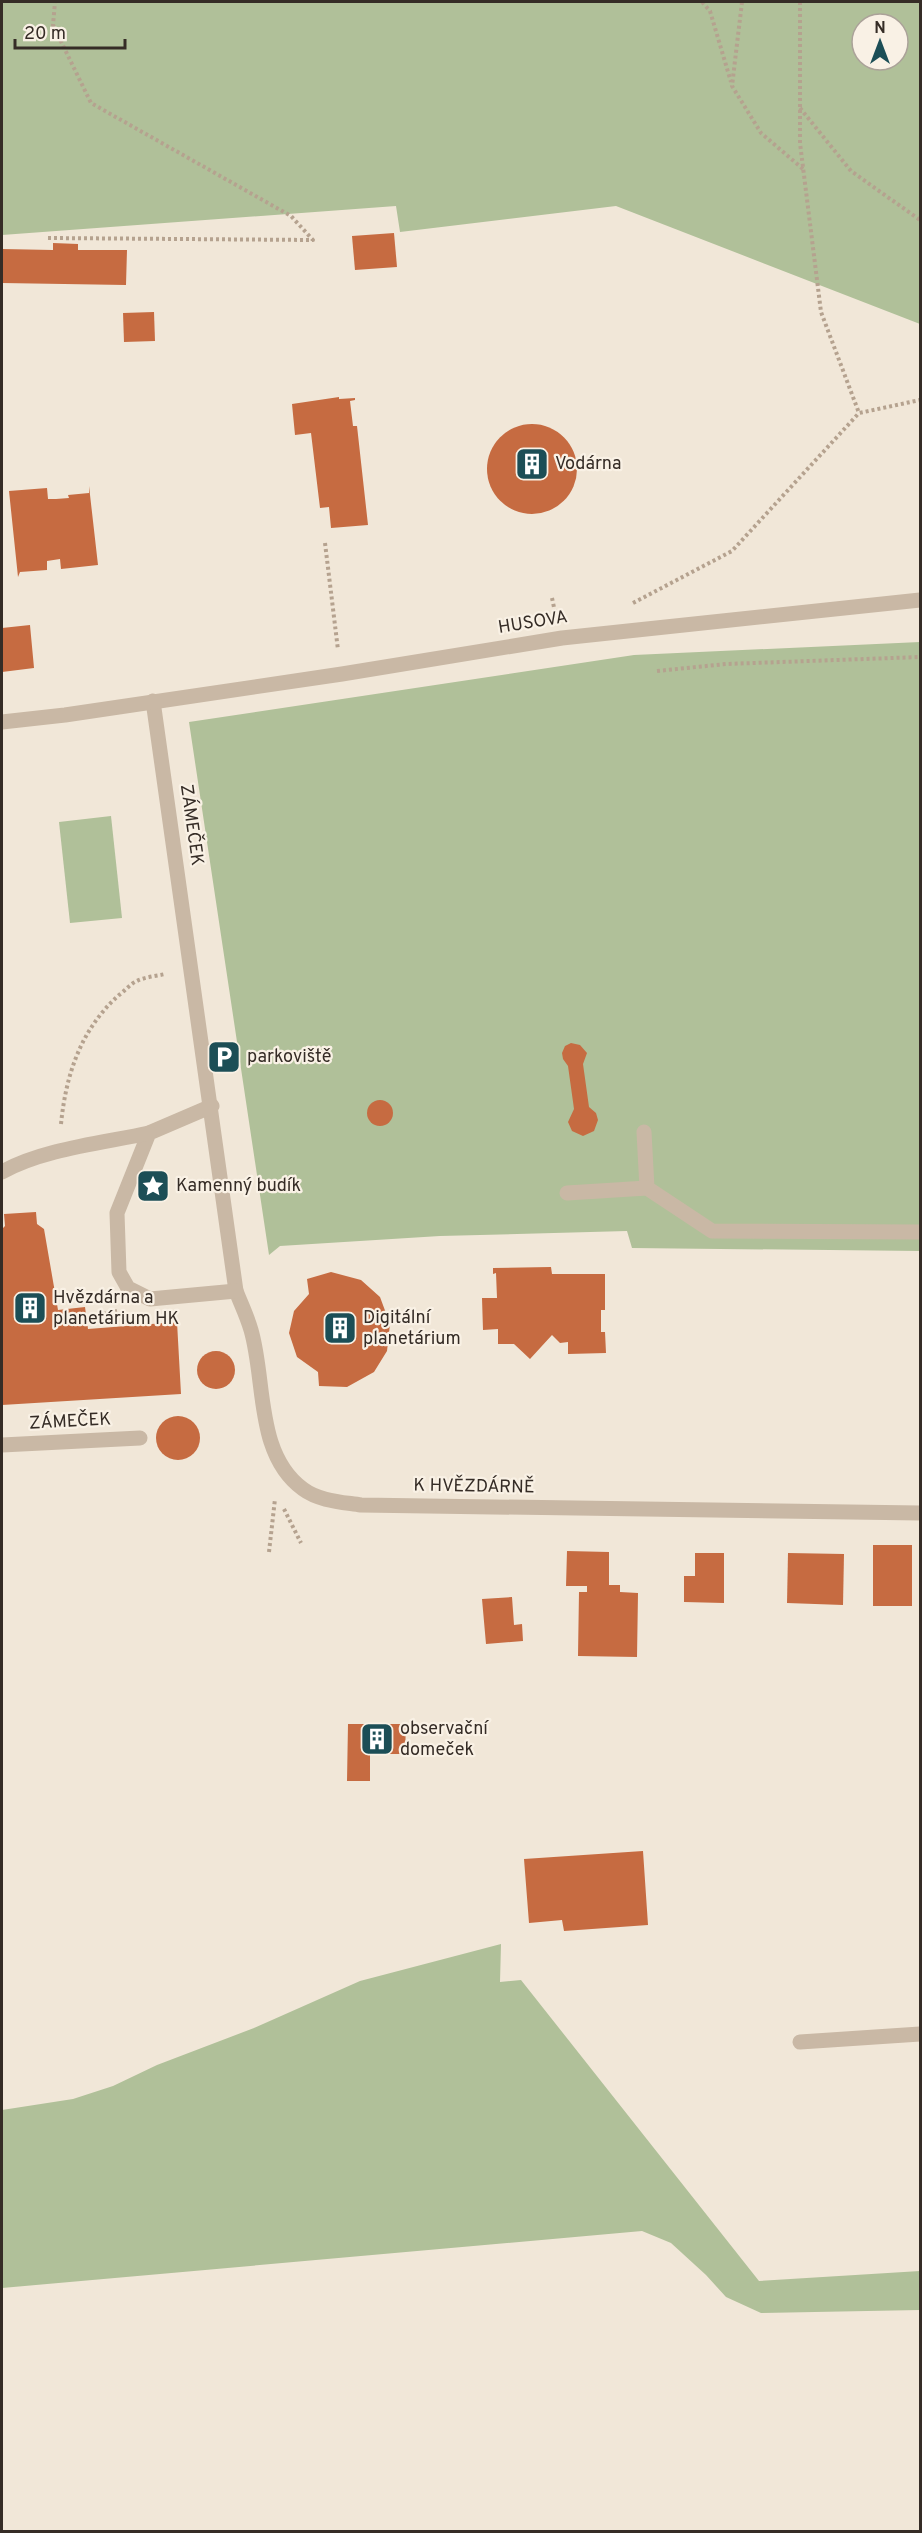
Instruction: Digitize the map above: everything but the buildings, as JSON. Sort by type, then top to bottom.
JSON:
[{"type":"street","name":"HUSOVA","points":[[153,701],[342,674],[562,638],[921,600]]},
{"type":"street","points":[[2,722],[153,701]]},
{"type":"street","name":"ZÁMEČEK","points":[[153,701],[228,1231]]},
{"type":"street","points":[[2,1172],[12,1166],[58,1152],[149,1133],[212,1106]]},
{"type":"street","points":[[644,1132],[647,1188]]},
{"type":"street","points":[[149,1133],[117,1213],[119,1272],[128,1288],[150,1299],[236,1291]]},
{"type":"street","points":[[567,1193],[647,1188],[712,1231],[921,1232]]},
{"type":"street","name":"K HVĚZDÁRNĚ","points":[[228,1231],[236,1291],[251,1330],[269,1434],[279,1464],[303,1490],[326,1499],[361,1505],[921,1513]]},
{"type":"street","name":"ZÁMEČEK","points":[[2,1445],[140,1437]]},
{"type":"street","points":[[800,2042],[921,2034]]},
{"type":"path","points":[[48,238],[313,240],[291,216],[91,103],[53,25],[55,2]]},
{"type":"path","points":[[702,2],[710,11],[732,86],[761,133],[803,169]]},
{"type":"path","points":[[732,86],[742,2]]},
{"type":"path","points":[[800,2],[800,143],[821,312],[859,413]]},
{"type":"path","points":[[800,108],[851,171],[921,220]]},
{"type":"path","points":[[632,603],[732,551],[859,413],[921,400]]},
{"type":"path","points":[[325,543],[342,674]]},
{"type":"path","points":[[657,671],[726,664],[921,657]]},
{"type":"path","points":[[58,1152],[64,1094],[72,1066],[86,1034],[103,1010],[136,981],[192,968]]},
{"type":"path","points":[[86,1318],[100,1315]]},
{"type":"path","points":[[269,1552],[276,1491],[301,1543]]},
{"type":"green space","points":[[2,2],[920,2],[920,324],[616,206],[400,232],[396,206],[2,235]]},
{"type":"green space","points":[[920,642],[920,1251],[632,1248],[627,1231],[440,1236],[280,1246],[269,1255],[189,722],[634,655]]},
{"type":"green space","points":[[111,816],[122,918],[70,923],[59,822]]},
{"type":"green space","points":[[501,1944],[500,1982],[521,1980],[759,2281],[920,2271],[920,2310],[761,2313],[726,2297],[671,2243],[642,2231],[2,2288],[2,2110],[73,2099],[113,2086],[157,2065],[254,2028],[360,1981]]},
{"type":"place","name":"Vodárna","points":[[532,464]]},
{"type":"place","name":"parkoviště","points":[[224,1057]]},
{"type":"place","name":"Kamenný budík","points":[[153,1186]]},
{"type":"place","name":"Hvězdárna a planetárium HK","points":[[30,1308]]},
{"type":"place","name":"Digitální planetárium","points":[[340,1328]]},
{"type":"place","name":"observační domeček","points":[[377,1739]]}]
